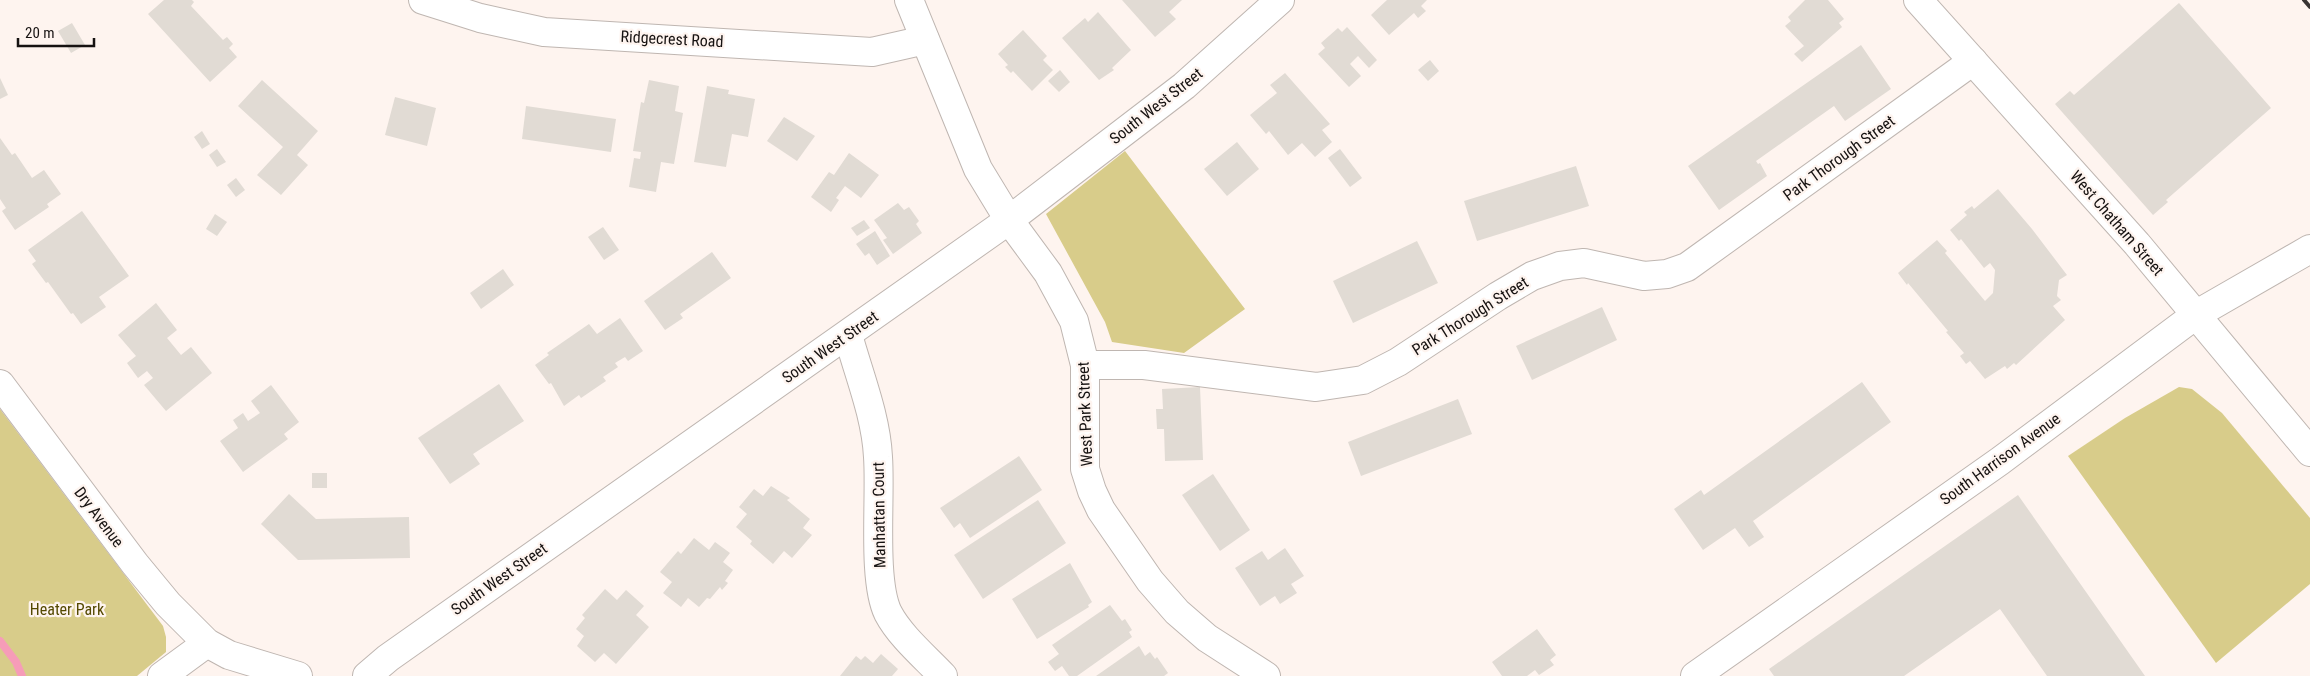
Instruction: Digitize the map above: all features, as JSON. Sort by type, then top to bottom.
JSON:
[{"type":"street","name":"Ridgecrest Road","points":[[422,0],[480,9],[544,32],[872,52],[925,40]]},
{"type":"street","name":"West Park Street","points":[[909,0],[978,169],[1009,220],[1060,293],[1074,321],[1085,365],[1085,469],[1101,510],[1150,581],[1178,612],[1207,638],[1266,676]]},
{"type":"street","name":"South West Street","points":[[367,676],[388,658],[456,609],[1009,220],[1184,86],[1280,0]]},
{"type":"street","name":"West Chatham Street","points":[[1918,0],[2197,314],[2310,452]]},
{"type":"street","name":"Park Thorough Street","points":[[1085,365],[1144,365],[1316,387],[1363,380],[1398,362],[1498,296],[1532,276],[1560,266],[1584,263],[1644,276],[1667,274],[1687,267],[1973,61]]},
{"type":"street","name":"South Harrison Avenue","points":[[1695,676],[2000,461],[2197,314],[2310,249]]},
{"type":"street","name":"Manhattan Court","points":[[848,335],[872,420],[878,456],[880,571],[883,600],[898,626],[943,676]]},
{"type":"street","name":"Dry Avenue","points":[[0,384],[130,558],[168,604],[207,642]]},
{"type":"street","points":[[162,676],[207,642],[229,655],[298,676]]},
{"type":"green space","points":[[1125,151],[1245,309],[1184,353],[1112,342],[1105,322],[1046,214]]},
{"type":"green space","points":[[2179,387],[2192,389],[2222,413],[2310,518],[2310,584],[2216,663],[2068,456],[2125,418]]},
{"type":"green space","name":"Heater Park","points":[[0,409],[163,626],[166,637],[166,652],[137,676],[0,676]]},
{"type":"building","points":[[164,0],[192,0],[194,2],[191,6],[223,40],[227,37],[233,44],[229,48],[237,57],[210,82],[148,14]]},
{"type":"building","points":[[1122,0],[1182,0],[1169,12],[1176,19],[1155,37]]},
{"type":"building","points":[[1387,0],[1427,0],[1421,6],[1426,11],[1418,18],[1414,13],[1389,35],[1371,15]]},
{"type":"building","points":[[1805,0],[1828,0],[1844,19],[1839,23],[1842,27],[1802,62],[1794,54],[1804,46],[1785,26],[1791,21],[1788,17]]},
{"type":"building","points":[[2179,3],[2271,108],[2166,200],[2168,202],[2153,215],[2055,104],[2070,91],[2074,95]]},
{"type":"building","points":[[1098,12],[1131,50],[1112,68],[1114,70],[1099,80],[1062,38],[1085,18],[1088,22]]},
{"type":"building","points":[[72,23],[85,45],[71,53],[58,31]]},
{"type":"building","points":[[1347,27],[1377,60],[1369,68],[1358,56],[1350,64],[1361,76],[1349,87],[1318,54],[1325,48],[1321,43],[1338,28],[1342,32]]},
{"type":"building","points":[[1023,30],[1047,56],[1043,60],[1053,70],[1032,91],[1013,71],[1011,73],[1005,67],[1008,65],[998,54]]},
{"type":"building","points":[[1861,45],[1891,89],[1845,121],[1834,106],[1756,161],[1758,164],[1760,163],[1767,176],[1719,210],[1688,166]]},
{"type":"building","points":[[1430,60],[1439,71],[1428,81],[1418,70]]},
{"type":"building","points":[[1060,70],[1070,82],[1059,92],[1048,81]]},
{"type":"building","points":[[1285,73],[1330,124],[1322,130],[1332,142],[1315,157],[1302,143],[1288,155],[1269,131],[1266,134],[1250,115],[1277,93],[1270,85]]},
{"type":"building","points":[[0,78],[8,95],[0,99]]},
{"type":"building","points":[[262,80],[318,131],[297,155],[308,165],[281,195],[257,175],[283,147],[238,106]]},
{"type":"building","points":[[649,80],[679,86],[675,111],[683,113],[674,164],[661,162],[656,192],[629,187],[634,158],[640,159],[641,152],[633,151],[641,102],[644,103]]},
{"type":"building","points":[[707,86],[729,90],[728,94],[755,99],[748,137],[732,134],[726,167],[694,162]]},
{"type":"building","points":[[395,97],[436,108],[427,146],[385,135]]},
{"type":"building","points":[[526,106],[616,119],[611,152],[522,139]]},
{"type":"building","points":[[784,117],[815,136],[797,161],[767,141]]},
{"type":"building","points":[[202,131],[210,144],[202,149],[194,137]]},
{"type":"building","points":[[0,138],[12,155],[15,153],[32,178],[44,170],[61,194],[47,204],[49,207],[15,230],[2,211],[6,208],[0,199]]},
{"type":"building","points":[[1237,142],[1259,169],[1227,196],[1204,169]]},
{"type":"building","points":[[217,149],[226,162],[217,167],[209,155]]},
{"type":"building","points":[[1340,149],[1362,178],[1350,187],[1328,158]]},
{"type":"building","points":[[849,153],[879,175],[861,198],[845,186],[836,198],[839,200],[831,212],[811,197],[829,172],[834,175]]},
{"type":"building","points":[[1576,166],[1589,206],[1477,241],[1464,201]]},
{"type":"building","points":[[236,178],[245,190],[236,197],[227,185]]},
{"type":"building","points":[[1998,189],[2067,275],[2059,280],[2057,296],[2061,300],[2053,306],[2065,320],[2016,365],[2014,363],[2007,369],[2005,366],[1985,379],[1970,361],[1966,364],[1960,356],[1964,353],[1946,332],[1948,331],[1898,273],[1937,240],[1947,251],[1945,253],[1985,301],[1993,293],[1995,270],[1990,263],[1984,268],[1961,239],[1959,241],[1950,230],[1967,215],[1964,212],[1972,206],[1974,209]]},
{"type":"building","points":[[898,203],[904,210],[909,207],[919,221],[916,224],[922,233],[893,254],[883,240],[887,238],[874,220]]},
{"type":"building","points":[[82,211],[129,276],[99,297],[106,307],[81,324],[32,264],[36,261],[28,250]]},
{"type":"building","points":[[215,214],[227,222],[217,236],[206,229]]},
{"type":"building","points":[[864,220],[870,228],[857,236],[851,228]]},
{"type":"building","points":[[603,227],[619,250],[604,260],[588,237]]},
{"type":"building","points":[[875,231],[890,256],[877,265],[869,253],[865,256],[856,244]]},
{"type":"building","points":[[1417,241],[1438,283],[1353,323],[1333,281]]},
{"type":"building","points":[[712,252],[731,278],[680,314],[683,318],[665,330],[644,301]]},
{"type":"building","points":[[503,269],[514,285],[481,309],[470,293]]},
{"type":"building","points":[[156,303],[177,330],[167,338],[181,355],[191,347],[212,373],[166,411],[144,385],[153,378],[147,371],[138,378],[127,363],[136,356],[118,335]]},
{"type":"building","points":[[1602,307],[1617,340],[1532,380],[1516,346]]},
{"type":"building","points":[[620,318],[643,351],[628,361],[625,357],[615,363],[618,367],[603,377],[606,381],[581,398],[579,395],[564,406],[551,383],[549,384],[535,365],[549,355],[547,353],[589,324],[597,334]]},
{"type":"building","points":[[1862,382],[1891,422],[1753,521],[1764,537],[1749,547],[1735,528],[1703,550],[1674,509],[1701,490],[1704,495]]},
{"type":"building","points":[[499,384],[524,421],[473,454],[480,464],[450,484],[418,438]]},
{"type":"building","points":[[271,385],[299,422],[284,434],[288,439],[243,472],[220,441],[238,428],[233,420],[243,413],[248,421],[260,413],[251,401]]},
{"type":"building","points":[[1200,387],[1203,460],[1165,461],[1164,429],[1157,429],[1156,409],[1163,409],[1162,389]]},
{"type":"building","points":[[1458,399],[1472,434],[1361,476],[1348,442]]},
{"type":"building","points":[[1019,456],[1042,490],[970,538],[960,523],[954,528],[940,508]]},
{"type":"building","points":[[312,473],[327,473],[327,488],[312,488]]},
{"type":"building","points":[[1213,474],[1250,530],[1220,551],[1182,495]]},
{"type":"building","points":[[771,486],[790,498],[787,500],[810,519],[803,528],[812,535],[792,558],[784,551],[773,564],[750,544],[752,541],[736,527],[747,514],[739,507],[754,489],[763,496]]},
{"type":"building","points":[[289,494],[316,519],[409,517],[410,558],[298,560],[261,524]]},
{"type":"building","points":[[2018,495],[2145,676],[2047,676],[2000,609],[1904,676],[1774,676],[1769,669]]},
{"type":"building","points":[[1038,500],[1066,543],[983,599],[954,555]]},
{"type":"building","points":[[694,538],[709,550],[715,542],[730,553],[723,562],[733,570],[725,581],[728,583],[722,590],[720,587],[710,599],[707,598],[699,607],[688,598],[681,607],[663,593],[672,582],[660,572],[678,551],[681,554]]},
{"type":"building","points":[[1285,548],[1304,576],[1291,584],[1297,593],[1280,604],[1275,596],[1260,606],[1235,568],[1262,551],[1268,560]]},
{"type":"building","points":[[1070,563],[1092,602],[1088,605],[1089,607],[1037,639],[1012,599]]},
{"type":"building","points":[[605,589],[617,600],[626,590],[644,606],[636,615],[649,627],[616,664],[604,653],[595,662],[577,646],[584,636],[576,629],[585,618],[582,615]]},
{"type":"building","points":[[1110,605],[1122,621],[1125,619],[1132,630],[1129,632],[1132,637],[1077,676],[1069,676],[1062,666],[1055,671],[1048,662],[1059,654],[1052,645]]},
{"type":"building","points":[[1537,629],[1556,655],[1550,660],[1554,665],[1539,675],[1535,670],[1527,676],[1502,676],[1492,662]]},
{"type":"building","points":[[1139,646],[1145,656],[1150,652],[1155,659],[1157,657],[1168,673],[1164,676],[1096,676]]},
{"type":"building","points":[[881,654],[898,669],[892,676],[840,676],[856,656],[861,660],[865,656],[873,663]]},
{"type":"waterway","points":[[0,641],[16,662],[22,676]]},
{"type":"railway","points":[[2304,0],[2310,7]]}]
